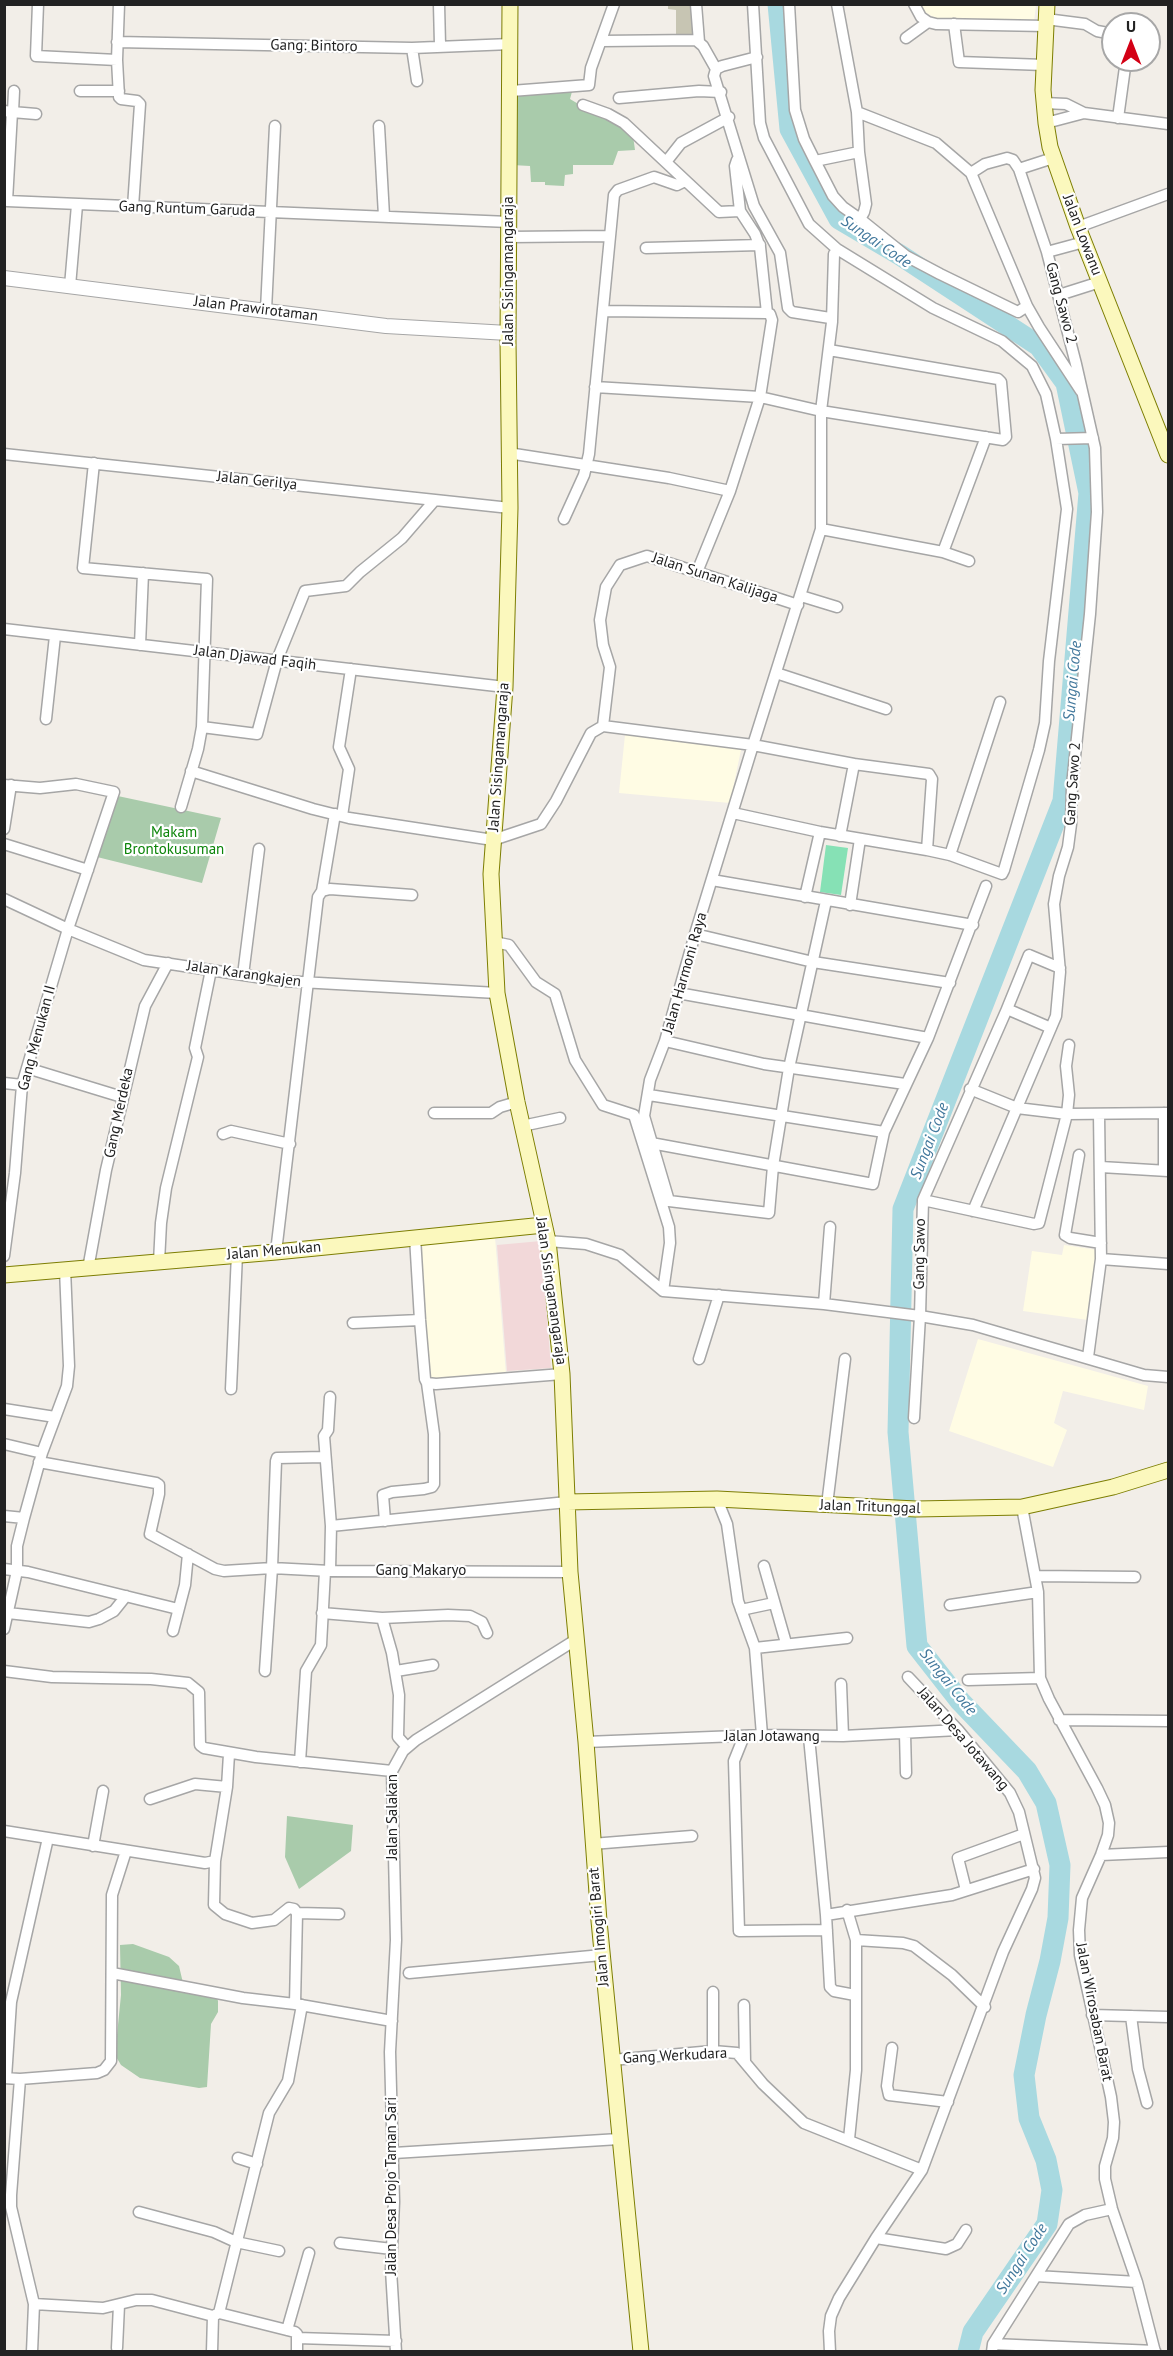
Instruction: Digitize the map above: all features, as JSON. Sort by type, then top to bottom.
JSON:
[{"type":"main road","name":"Jalan Sisingamangaraja","points":[[510,4],[508,333],[510,508],[505,687],[490,874],[497,993],[517,1102],[548,1242],[562,1374],[567,1502]]},
{"type":"main road","name":"Jalan Lowanu","points":[[1046,16],[1044,103],[1053,158],[1168,454]]},
{"type":"main road","name":"Jalan Menukan","points":[[4,1275],[276,1252],[544,1225]]},
{"type":"main road","name":"Jalan Tritunggal","points":[[567,1502],[717,1499],[916,1509],[1022,1507],[1113,1487],[1168,1470]]},
{"type":"main road","name":"Jalan Imogiri Barat","points":[[567,1502],[570,1572],[586,1742],[592,1844],[640,2352]]},
{"type":"street","points":[[38,4],[36,56],[117,60]]},
{"type":"street","points":[[119,4],[117,42],[119,91],[121,99],[137,101],[140,104],[132,207]]},
{"type":"street","points":[[439,4],[441,45]]},
{"type":"street","points":[[511,91],[589,85],[591,68],[614,4]]},
{"type":"street","points":[[696,4],[699,42],[716,69],[714,76],[729,117],[754,206],[780,253],[788,308],[792,312],[830,318],[832,321]]},
{"type":"street","points":[[733,813],[840,836],[950,855],[1002,874],[1045,723],[1049,661],[1067,509],[1060,439],[1046,394],[1032,366],[1002,341],[933,308],[837,249],[809,224],[764,138],[760,123],[753,4]]},
{"type":"street","points":[[789,4],[795,110],[804,139],[832,195],[843,207],[906,256],[1018,312],[1027,306]]},
{"type":"street","points":[[837,4],[857,112],[859,152],[866,204],[860,219]]},
{"type":"street","points":[[914,4],[921,17],[928,22],[954,24],[1046,16],[1085,24],[1101,32]]},
{"type":"street","points":[[909,36],[928,22]]},
{"type":"street","points":[[954,24],[959,62],[1044,65]]},
{"type":"street","points":[[602,40],[689,39],[699,42]]},
{"type":"street","name":"Gang: Bintoro","points":[[117,42],[412,48],[441,45],[511,44]]},
{"type":"street","points":[[412,48],[417,81]]},
{"type":"street","points":[[716,69],[757,57]]},
{"type":"street","points":[[1118,118],[1124,72]]},
{"type":"street","points":[[14,91],[10,112],[36,114]]},
{"type":"street","points":[[80,91],[119,91]]},
{"type":"street","points":[[619,98],[699,91],[721,92]]},
{"type":"street","points":[[1044,103],[1066,104],[1084,113],[1168,124]]},
{"type":"street","points":[[583,105],[608,114],[624,123],[719,212],[740,212]]},
{"type":"street","name":"Gang Runtum Garuda","points":[[10,112],[7,201],[271,212],[266,310]]},
{"type":"street","points":[[857,112],[936,142],[971,173],[1027,306],[1083,395]]},
{"type":"street","points":[[1046,123],[1084,113]]},
{"type":"street","points":[[666,162],[681,143],[729,117]]},
{"type":"street","points":[[275,126],[271,212],[384,216],[509,229],[610,236]]},
{"type":"street","points":[[379,126],[384,216]]},
{"type":"street","points":[[815,161],[859,152]]},
{"type":"street","points":[[697,572],[730,491],[760,397],[772,320],[767,312],[759,244],[740,212],[735,166],[738,154]]},
{"type":"street","points":[[971,173],[985,164],[1005,158],[1013,160],[1019,169],[1053,158]]},
{"type":"street","name":"Gang Sawo 2","points":[[973,1211],[1056,1016],[1060,968],[1054,904],[1059,876],[1068,847],[1071,824],[1072,785],[1096,547],[1097,512],[1083,395],[1047,252],[1019,169]]},
{"type":"street","points":[[564,519],[587,465],[616,192],[654,177],[677,185],[685,181]]},
{"type":"street","points":[[1047,252],[1168,194]]},
{"type":"street","points":[[70,286],[77,205]]},
{"type":"street","points":[[646,248],[759,244]]},
{"type":"street","name":"Jalan Harmoni Raya","points":[[773,1166],[769,1213],[669,1201],[644,1116],[650,1080],[665,1041],[695,934],[821,529],[821,411],[832,321],[834,254]]},
{"type":"street","name":"Jalan Prawirotaman","points":[[4,278],[387,326],[508,333]]},
{"type":"street","points":[[1059,295],[1100,282]]},
{"type":"street","points":[[604,311],[767,312]]},
{"type":"street","points":[[596,387],[760,397],[821,411],[1003,440],[1006,436],[1001,382],[998,379],[829,350]]},
{"type":"street","points":[[943,552],[986,436]]},
{"type":"street","points":[[1060,439],[1089,438]]},
{"type":"street","points":[[508,453],[669,478],[730,491]]},
{"type":"street","name":"Jalan Gerilya","points":[[4,454],[510,508]]},
{"type":"street","points":[[94,463],[83,568],[207,579],[202,727],[181,807]]},
{"type":"street","points":[[202,727],[257,734],[277,660],[305,591],[346,586],[402,538],[434,501]]},
{"type":"street","points":[[821,529],[943,552],[969,561]]},
{"type":"street","name":"Jalan Sunan Kalijaga","points":[[603,726],[610,667],[603,645],[600,620],[606,587],[620,566],[647,555],[697,572],[800,601],[837,607]]},
{"type":"street","points":[[140,645],[143,573]]},
{"type":"street","name":"Jalan Djawad Faqih","points":[[4,629],[505,687]]},
{"type":"street","points":[[46,719],[55,636]]},
{"type":"street","points":[[276,1252],[318,897],[322,891],[349,769],[339,747],[351,669]]},
{"type":"street","points":[[776,673],[886,709]]},
{"type":"street","points":[[950,855],[1000,702]]},
{"type":"street","points":[[191,771],[339,815],[493,840],[541,824],[556,801],[591,733],[603,726],[753,745],[932,776],[927,850]]},
{"type":"street","points":[[840,836],[854,764]]},
{"type":"street","name":"Gang Menukan II","points":[[4,1256],[15,1173],[22,1085],[68,929],[114,792],[76,784],[39,788],[8,785]]},
{"type":"street","points":[[4,829],[8,785]]},
{"type":"street","points":[[805,897],[820,832]]},
{"type":"street","points":[[850,905],[860,839]]},
{"type":"street","points":[[4,844],[88,870]]},
{"type":"street","points":[[243,975],[259,849]]},
{"type":"street","points":[[712,880],[972,925]]},
{"type":"street","points":[[651,1143],[873,1184],[884,1132],[928,1038],[986,886]]},
{"type":"street","points":[[322,891],[330,889],[412,896]]},
{"type":"street","name":"Jalan Karangkajen","points":[[4,899],[68,929],[144,960],[309,984],[497,993]]},
{"type":"street","points":[[773,1166],[789,1068],[826,901]]},
{"type":"street","points":[[695,934],[813,962],[950,983]]},
{"type":"street","points":[[494,942],[509,945],[536,982],[555,994],[575,1060],[603,1105],[634,1115],[669,1227],[670,1243],[663,1291]]},
{"type":"street","name":"Gang Sawo","points":[[914,1418],[916,1316],[923,1200],[1029,956],[1060,968]]},
{"type":"street","name":"Gang Merdeka","points":[[88,1269],[122,1097],[145,1006],[168,963]]},
{"type":"street","points":[[159,1262],[166,1188],[198,1056],[195,1048],[211,970]]},
{"type":"street","points":[[678,993],[928,1038]]},
{"type":"street","points":[[1007,1009],[1051,1028]]},
{"type":"street","points":[[665,1041],[764,1065],[905,1084]]},
{"type":"street","points":[[923,1200],[1034,1224],[1039,1223],[1067,1114],[1069,1095],[1066,1066],[1069,1045]]},
{"type":"street","points":[[27,1068],[122,1097]]},
{"type":"street","points":[[4,1083],[22,1085]]},
{"type":"street","points":[[970,1089],[1017,1108],[1067,1114],[1166,1113],[1166,1170],[1101,1167]]},
{"type":"street","points":[[649,1095],[884,1132]]},
{"type":"street","points":[[434,1113],[491,1113],[500,1107],[517,1102]]},
{"type":"street","points":[[1088,1357],[1101,1259],[1099,1114]]},
{"type":"street","points":[[522,1126],[560,1118]]},
{"type":"street","points":[[223,1134],[231,1131],[290,1144]]},
{"type":"street","points":[[1079,1155],[1065,1235],[1070,1238],[1101,1243]]},
{"type":"street","points":[[824,1304],[830,1227]]},
{"type":"street","points":[[385,1521],[383,1495],[424,1489],[434,1485],[434,1434],[425,1379],[415,1237]]},
{"type":"street","points":[[548,1242],[586,1244],[620,1255],[663,1291],[883,1310],[973,1325],[1144,1375],[1168,1377]]},
{"type":"street","points":[[231,1389],[237,1254]]},
{"type":"street","points":[[1101,1259],[1168,1264]]},
{"type":"street","points":[[4,1629],[17,1571],[17,1546],[24,1518],[40,1457],[68,1376],[65,1269]]},
{"type":"street","points":[[699,1359],[718,1295]]},
{"type":"street","points":[[353,1323],[420,1320]]},
{"type":"street","points":[[827,1505],[845,1359]]},
{"type":"street","points":[[427,1383],[562,1374]]},
{"type":"street","points":[[300,1762],[306,1671],[321,1645],[322,1613],[328,1571],[331,1526],[324,1436],[328,1430],[330,1397]]},
{"type":"street","points":[[4,1409],[55,1417]]},
{"type":"street","points":[[4,1444],[40,1457]]},
{"type":"street","name":"Gang Makaryo","points":[[40,1457],[156,1483],[159,1485],[159,1494],[150,1534],[215,1569],[224,1571],[272,1568],[328,1571],[570,1572]]},
{"type":"street","points":[[265,1671],[277,1458],[324,1457]]},
{"type":"street","points":[[717,1499],[727,1524],[735,1588],[755,1648],[762,1735]]},
{"type":"street","points":[[331,1526],[567,1502]]},
{"type":"street","name":"Jalan Wirosaban Barat","points":[[1022,1507],[1038,1592],[1040,1678],[1059,1720],[1105,1805],[1109,1829],[1101,1855],[1084,1890],[1079,1920],[1080,1955],[1111,2097],[1114,2122],[1113,2138],[1104,2169],[1112,2209],[1137,2282],[1155,2351]]},
{"type":"street","points":[[4,1516],[24,1518]]},
{"type":"street","points":[[172,1631],[185,1585],[188,1554]]},
{"type":"street","points":[[764,1566],[786,1643]]},
{"type":"street","points":[[4,1569],[178,1609]]},
{"type":"street","points":[[1035,1576],[1135,1577]]},
{"type":"street","points":[[950,1605],[1038,1592]]},
{"type":"street","points":[[8,1613],[89,1622],[114,1611],[126,1596]]},
{"type":"street","points":[[741,1610],[774,1603]]},
{"type":"street","points":[[322,1613],[382,1618],[470,1616],[482,1622],[488,1634]]},
{"type":"street","points":[[382,1618],[396,1671],[399,1695],[398,1729],[404,1744]]},
{"type":"street","points":[[755,1648],[847,1638]]},
{"type":"street","name":"Jalan Salakan","points":[[392,2021],[396,1940],[385,1769],[394,1764],[404,1744],[577,1639]]},
{"type":"street","points":[[396,1671],[433,1665]]},
{"type":"street","points":[[4,1671],[52,1677],[151,1679],[188,1683],[199,1692],[200,1745],[204,1748],[229,1754],[385,1769]]},
{"type":"street","name":"Jalan Desa Jotawang","points":[[830,2352],[831,2316],[839,2298],[876,2238],[922,2170],[985,2007],[1003,1952],[1032,1890],[1034,1869],[1017,1805],[1010,1793],[958,1730],[908,1677]]},
{"type":"street","points":[[968,1680],[1040,1678]]},
{"type":"street","points":[[841,1684],[843,1736]]},
{"type":"street","points":[[1059,1720],[1168,1721]]},
{"type":"street","name":"Jalan Jotawang","points":[[586,1742],[762,1735],[843,1736],[958,1730]]},
{"type":"street","points":[[905,1733],[906,1773]]},
{"type":"street","points":[[744,1736],[734,1761],[739,1931],[827,1930]]},
{"type":"street","points":[[809,1737],[831,1989],[855,1995]]},
{"type":"street","points":[[229,1754],[227,1787],[215,1862],[214,1905],[218,1910],[252,1923],[274,1920],[290,1907],[297,1913],[339,1914]]},
{"type":"street","points":[[150,1798],[195,1784],[227,1787]]},
{"type":"street","points":[[93,1846],[103,1791]]},
{"type":"street","points":[[4,1831],[205,1863],[215,1862]]},
{"type":"street","points":[[966,1890],[958,1858],[1024,1834]]},
{"type":"street","points":[[592,1844],[692,1836]]},
{"type":"street","points":[[48,1838],[10,2002],[5,2078],[20,2079],[97,2073],[108,2066],[111,2054],[112,1891],[126,1851]]},
{"type":"street","points":[[1101,1855],[1168,1852]]},
{"type":"street","points":[[826,1915],[929,1899],[1034,1869]]},
{"type":"street","points":[[848,1910],[856,1940],[856,2070],[849,2139]]},
{"type":"street","points":[[212,2352],[216,2314],[269,2113],[288,2081],[299,2004],[297,1913]]},
{"type":"street","points":[[856,1940],[903,1943],[914,1946],[952,1975],[985,2007]]},
{"type":"street","points":[[409,1973],[602,1955]]},
{"type":"street","points":[[112,1973],[243,1998],[299,2004],[392,2021]]},
{"type":"street","points":[[713,1992],[713,2051]]},
{"type":"street","points":[[744,2005],[745,2062]]},
{"type":"street","points":[[1092,2015],[1168,2018]]},
{"type":"street","points":[[1131,2016],[1138,2069],[1147,2103]]},
{"type":"street","name":"Jalan Desa Projo Taman Sari","points":[[392,2021],[390,2052],[394,2153],[391,2270],[396,2346]]},
{"type":"street","points":[[892,2048],[887,2086],[889,2094],[948,2102]]},
{"type":"street","name":"Gang Werkudara","points":[[612,2060],[713,2051],[737,2054],[763,2084],[798,2118],[811,2126],[849,2139],[922,2170]]},
{"type":"street","points":[[20,2079],[9,2217],[34,2304],[32,2352]]},
{"type":"street","points":[[394,2153],[619,2139]]},
{"type":"street","points":[[238,2158],[257,2164]]},
{"type":"street","points":[[1112,2209],[1085,2215],[1071,2221],[993,2348],[1155,2351]]},
{"type":"street","points":[[139,2212],[214,2232],[236,2242],[279,2251]]},
{"type":"street","points":[[876,2238],[946,2249],[957,2244],[966,2230]]},
{"type":"street","points":[[340,2243],[392,2249]]},
{"type":"street","points":[[287,2330],[309,2253]]},
{"type":"street","points":[[1036,2276],[1137,2282]]},
{"type":"street","points":[[34,2304],[93,2308],[136,2300],[152,2300],[295,2332],[297,2352]]},
{"type":"street","points":[[117,2348],[118,2305]]},
{"type":"street","points":[[297,2338],[396,2346]]},
{"type":"shaded area","points":[[668,5],[692,5],[694,35],[676,35],[676,10],[668,9]]},
{"type":"shaded area","points":[[917,5],[1036,5],[1034,22],[939,20],[917,8]]},
{"type":"shaded area","points":[[625,735],[742,745],[730,803],[619,793]]},
{"type":"shaded area","points":[[495,1237],[506,1374],[428,1381],[417,1243]]},
{"type":"shaded area","points":[[541,1241],[551,1368],[507,1371],[497,1245]]},
{"type":"shaded area","points":[[1064,1245],[1098,1250],[1088,1320],[1023,1311],[1032,1251],[1062,1255]]},
{"type":"shaded area","points":[[978,1339],[1148,1386],[1144,1410],[1063,1391],[1054,1423],[1067,1430],[1053,1467],[949,1431]]},
{"type":"green space","points":[[573,88],[570,99],[580,105],[579,109],[606,118],[633,136],[635,150],[618,151],[613,165],[573,165],[573,174],[565,175],[564,186],[531,182],[530,166],[512,165],[514,94]]},
{"type":"green space","name":"Makam Brontokusuman","points":[[113,795],[221,818],[202,883],[93,856]]},
{"type":"green space","points":[[826,845],[848,848],[841,895],[820,892]]},
{"type":"green space","points":[[287,1816],[353,1825],[351,1851],[299,1889],[285,1857]]},
{"type":"green space","points":[[133,1944],[169,1957],[179,1966],[183,1983],[215,1992],[218,2012],[211,2024],[207,2087],[199,2088],[140,2078],[121,2065],[115,2055],[121,1995],[120,1945]]},
{"type":"waterway","name":"Sungai Code","points":[[778,4],[790,129],[839,219],[900,255],[1039,346],[1066,383],[1089,493],[1063,801],[903,1209],[898,1432],[917,1646],[960,1701],[1027,1771],[1046,1803],[1060,1865],[1058,1918],[1024,2075],[1029,2118],[1046,2160],[1052,2190],[1047,2224],[973,2332],[968,2352]]}]
